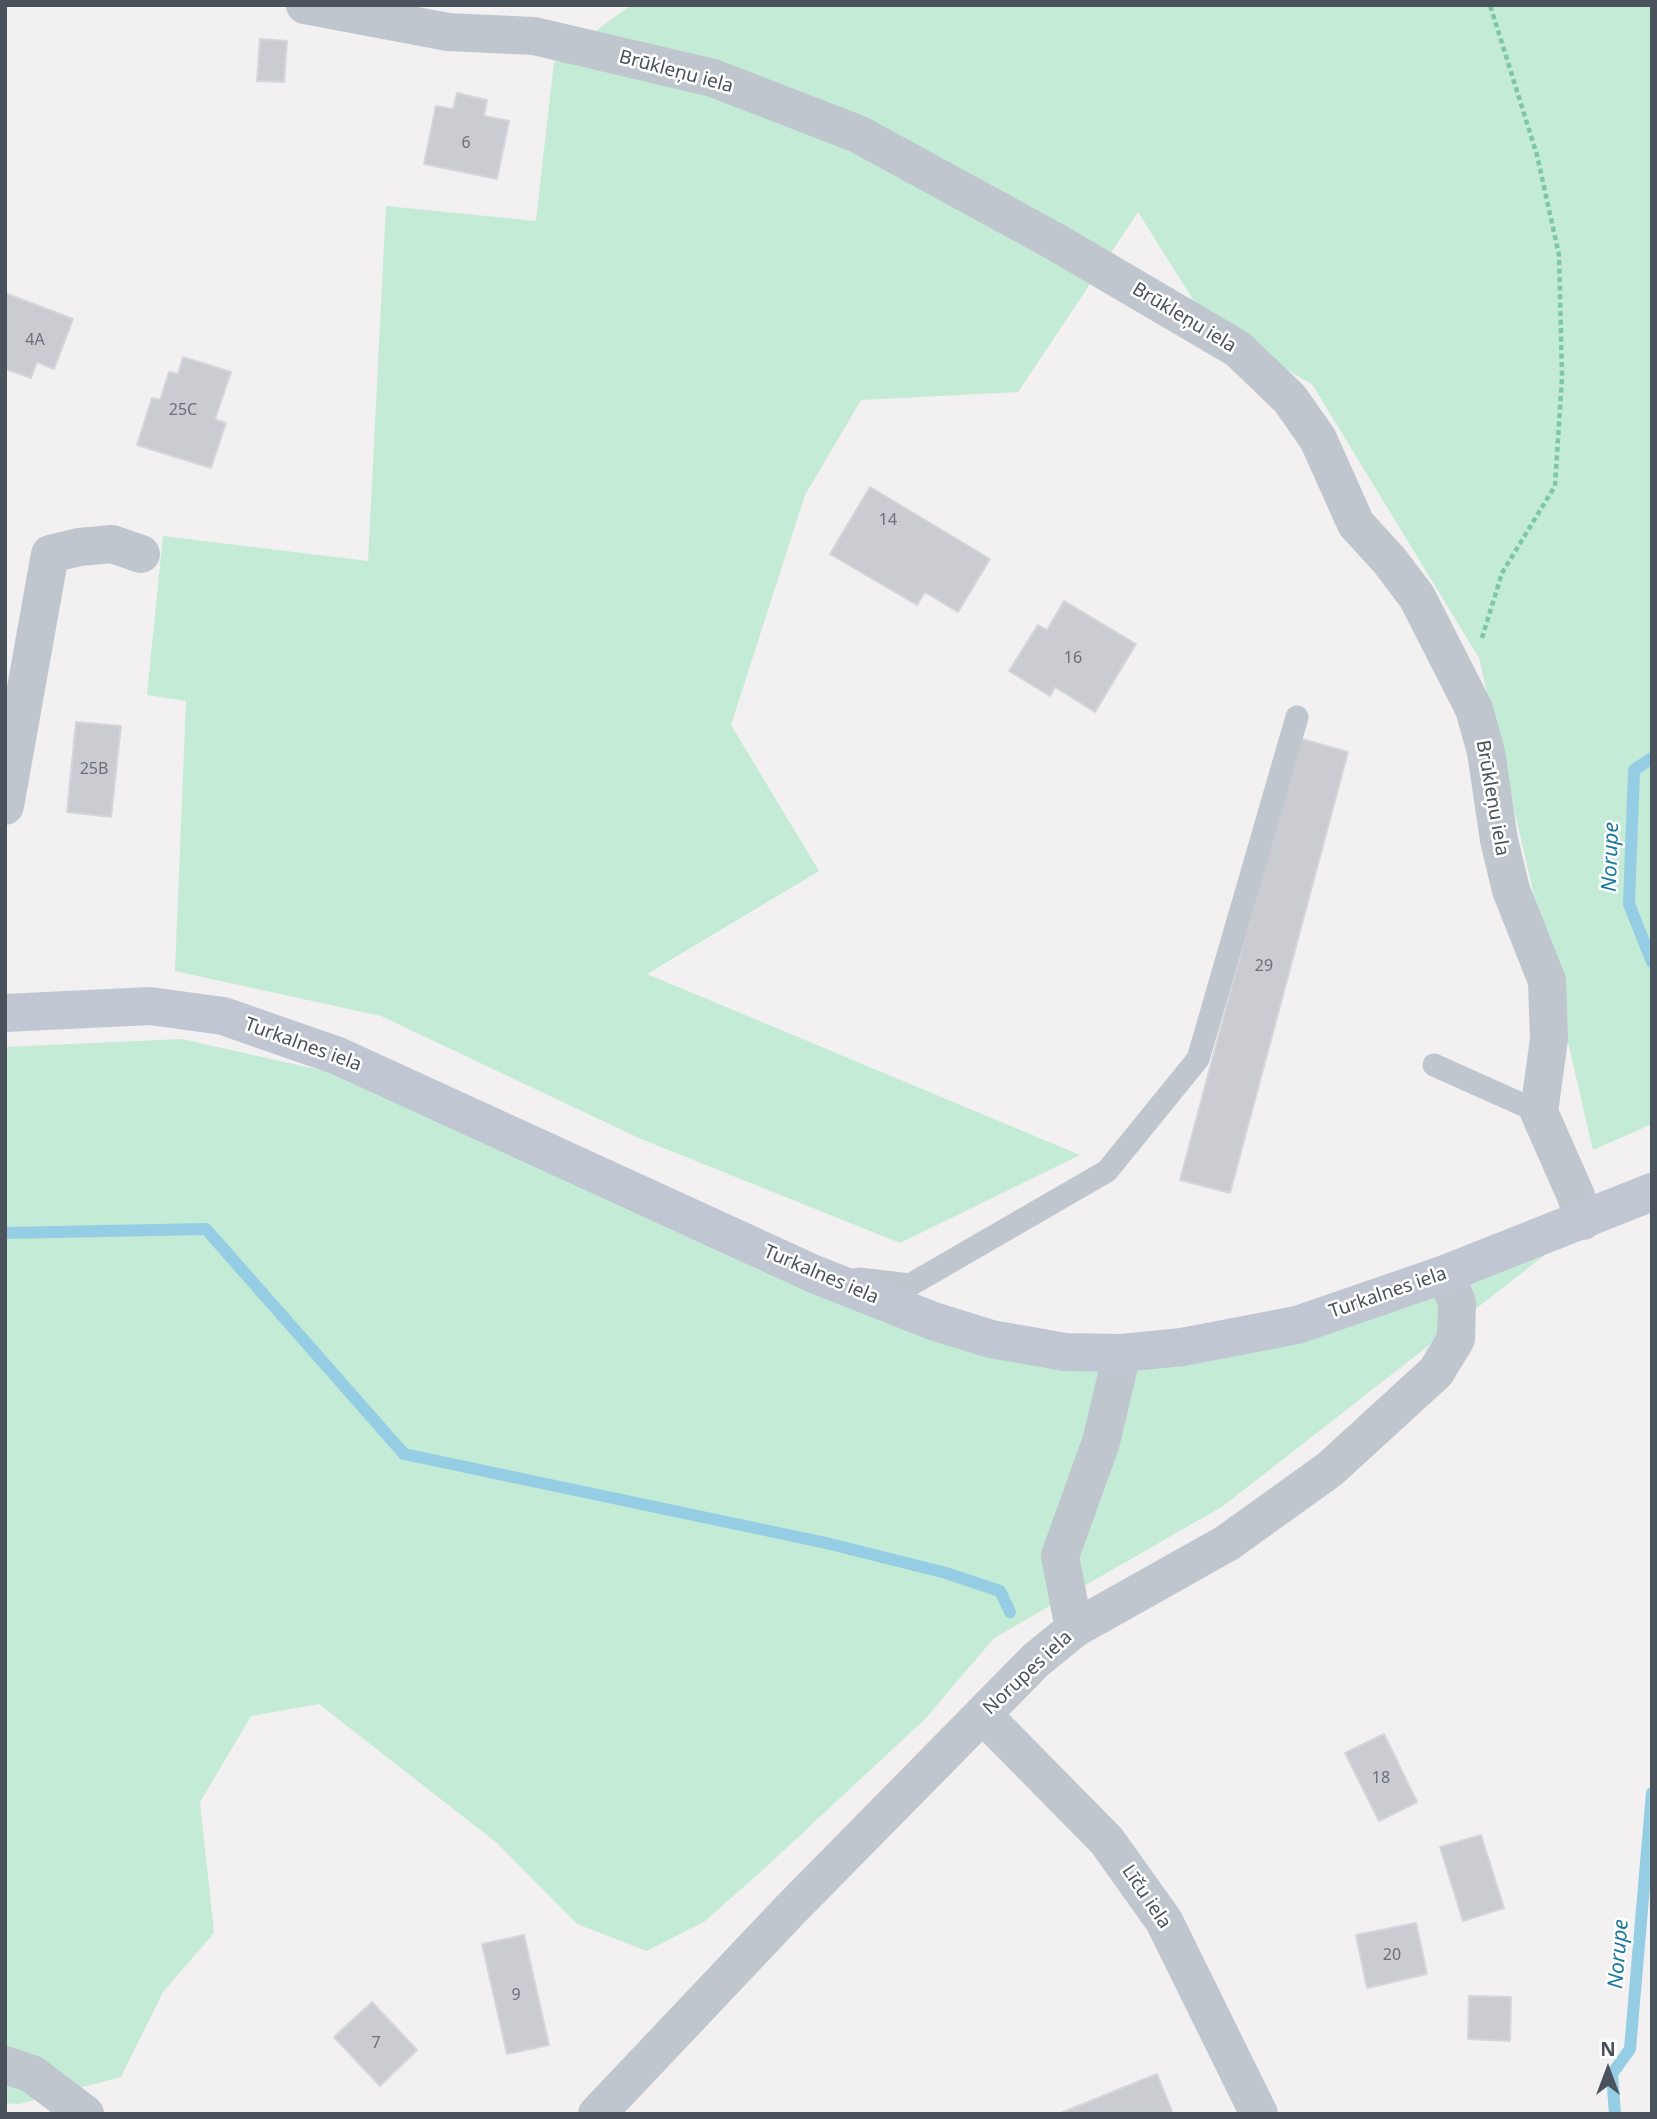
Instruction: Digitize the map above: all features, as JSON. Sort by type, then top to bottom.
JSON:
[{"type":"main road","name":"Turkalnes iela","points":[[5,1013],[150,1006],[223,1016],[338,1056],[814,1274],[933,1321],[991,1339],[1065,1352],[1122,1353],[1181,1347],[1297,1325],[1445,1274],[1652,1192]]},
{"type":"street","name":"Brūkleņu iela","points":[[305,5],[448,32],[534,36],[713,78],[858,134],[1054,241],[1238,349],[1290,399],[1318,439],[1356,524],[1417,597],[1474,709],[1511,890],[1546,981],[1549,1039],[1539,1112]]},
{"type":"street","points":[[5,806],[50,554],[79,547],[111,544],[141,554]]},
{"type":"street","points":[[1539,1112],[1576,1196],[1583,1221]]},
{"type":"street","name":"Norupes iela","points":[[597,2114],[790,1910],[1036,1660],[1074,1629],[1227,1543],[1330,1469],[1436,1372],[1456,1339],[1457,1302],[1445,1274]]},
{"type":"street","points":[[1074,1629],[1060,1556],[1101,1442],[1122,1353]]},
{"type":"street","name":"Līču iela","points":[[983,1715],[1108,1841],[1164,1921],[1259,2114]]},
{"type":"street","points":[[5,2065],[32,2074],[85,2114]]},
{"type":"lane","points":[[814,1274],[910,1285],[1107,1171],[1198,1059],[1297,717]]},
{"type":"lane","points":[[1434,1065],[1539,1112]]},
{"type":"path","points":[[1481,643],[1502,573],[1555,486],[1562,377],[1559,255],[1537,155],[1490,5]]},
{"type":"green space","points":[[631,5],[1652,5],[1652,1124],[1593,1150],[1479,658],[1312,384],[1209,325],[1138,212],[1018,392],[861,400],[805,495],[731,725],[819,871],[647,974],[1080,1155],[900,1243],[641,1139],[381,1016],[175,971],[186,701],[147,695],[163,536],[368,561],[386,206],[536,221],[554,62]]},
{"type":"green space","points":[[182,1039],[364,1080],[1017,1358],[1269,1348],[1555,1247],[1223,1506],[994,1638],[925,1719],[766,1867],[705,1921],[647,1951],[577,1924],[497,1843],[319,1704],[251,1716],[200,1802],[214,1933],[163,1992],[121,2077],[18,2104],[5,2103],[5,1047]]},
{"type":"building","points":[[260,39],[287,41],[284,82],[257,81]]},
{"type":"building","points":[[457,93],[487,100],[484,116],[509,121],[497,179],[424,164],[436,106],[453,109]]},
{"type":"building","points":[[5,293],[73,319],[54,369],[37,362],[31,378],[5,369]]},
{"type":"building","points":[[183,357],[231,372],[215,419],[226,423],[211,468],[137,445],[152,398],[160,400],[169,372],[178,374]]},
{"type":"building","points":[[870,487],[990,559],[958,612],[925,592],[917,605],[830,554]]},
{"type":"building","points":[[1064,601],[1136,644],[1095,712],[1055,687],[1050,696],[1009,671],[1038,625],[1047,630]]},
{"type":"building","points":[[76,722],[121,726],[111,817],[67,812]]},
{"type":"building","points":[[1298,738],[1348,752],[1230,1193],[1180,1180]]},
{"type":"building","points":[[1384,1734],[1417,1802],[1379,1821],[1345,1753]]},
{"type":"building","points":[[1481,1835],[1504,1908],[1463,1921],[1440,1847]]},
{"type":"building","points":[[1416,1923],[1427,1974],[1367,1988],[1356,1935]]},
{"type":"building","points":[[524,1935],[549,2045],[507,2054],[482,1944]]},
{"type":"building","points":[[1469,1996],[1511,1997],[1510,2041],[1468,2039]]},
{"type":"building","points":[[372,2002],[417,2050],[380,2086],[334,2037]]},
{"type":"building","points":[[1157,2074],[1173,2114],[1058,2114]]},
{"type":"waterway","name":"Norupe","points":[[1652,758],[1634,770],[1629,904],[1652,962]]},
{"type":"waterway","points":[[5,1233],[206,1229],[404,1454],[826,1543],[946,1573],[1000,1591],[1010,1612]]},
{"type":"waterway","name":"Norupe","points":[[1615,2114],[1612,2074],[1630,2049],[1652,1793]]}]
